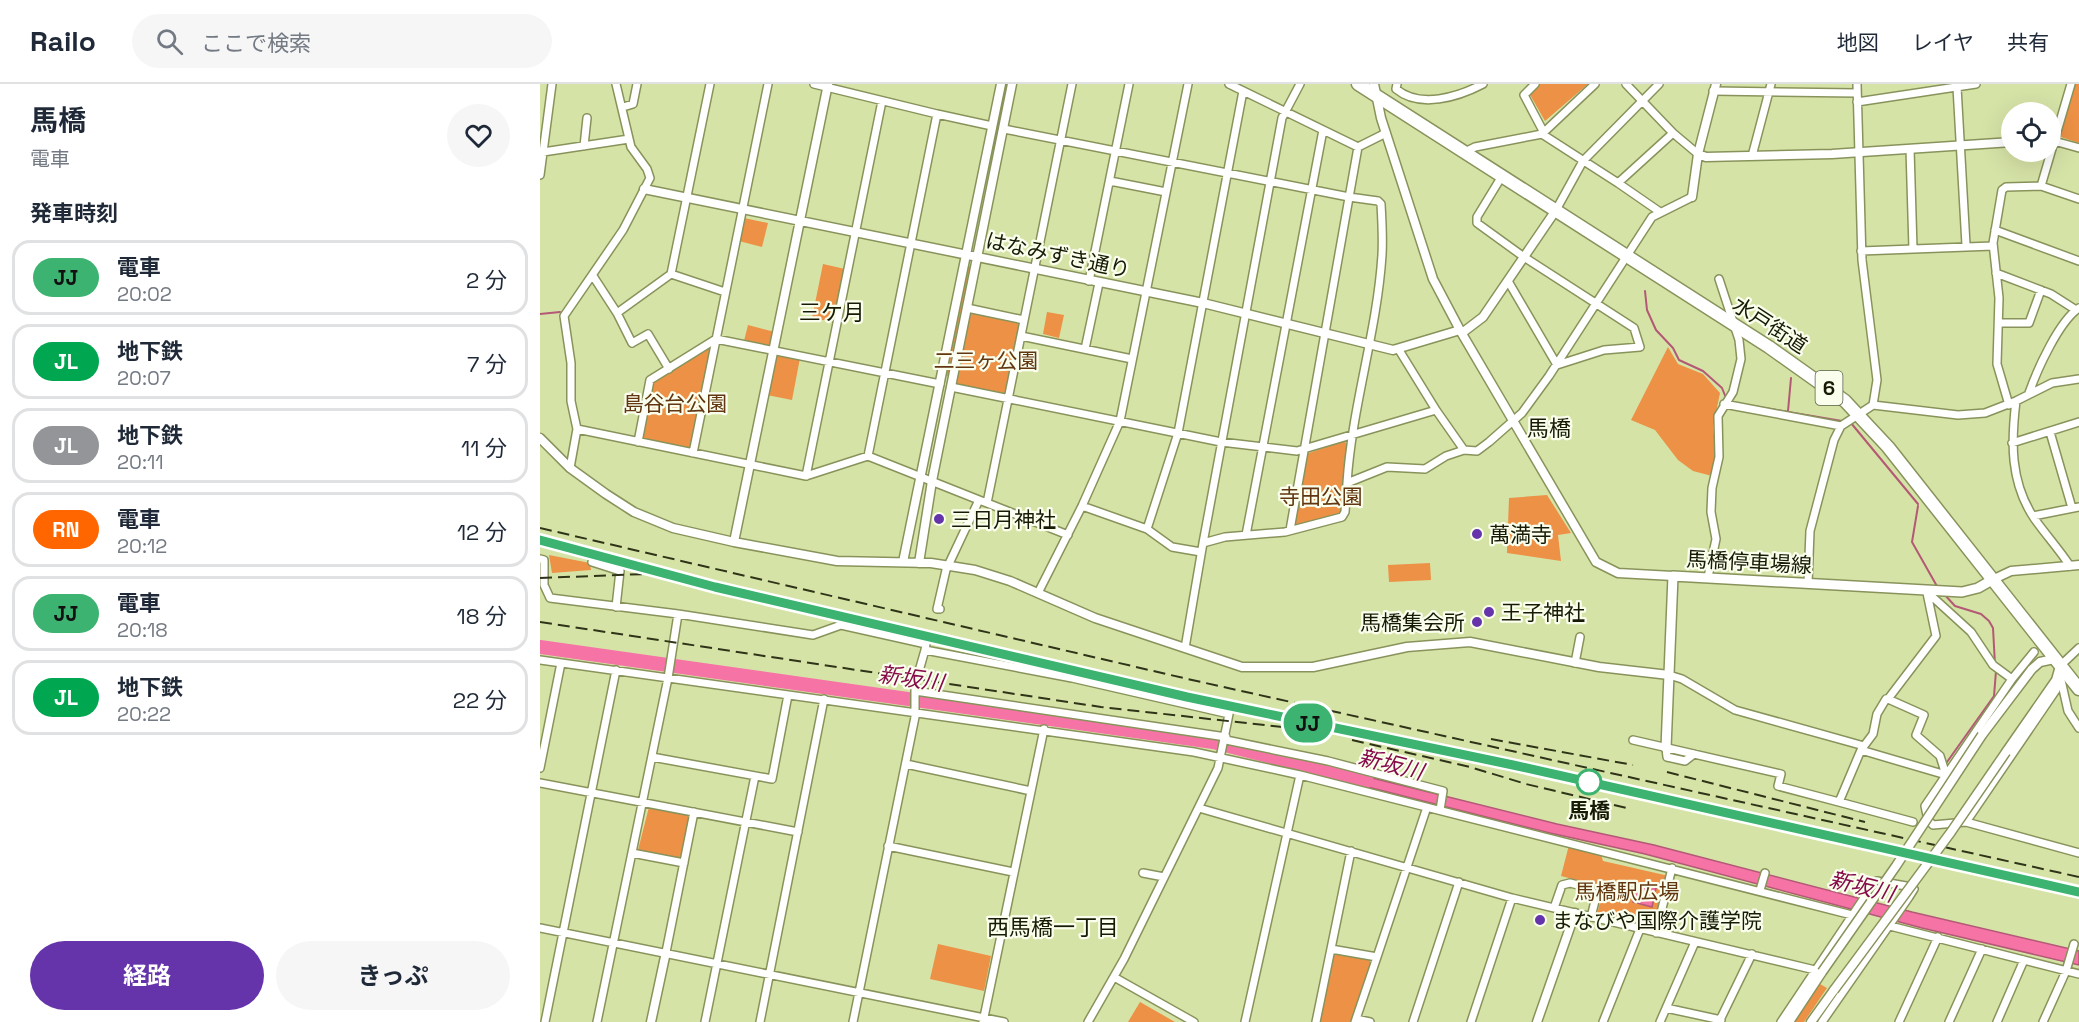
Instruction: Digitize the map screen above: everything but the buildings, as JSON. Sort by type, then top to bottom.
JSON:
[{"type":"highway","name":"水戸街道","points":[[1358,84],[1375,89],[1465,152],[1818,379],[1848,421],[1992,580],[2079,689]]},
{"type":"main road","name":"馬橋停車場線","points":[[1665,748],[1673,576],[1954,592],[1971,591],[1992,580]]},
{"type":"street","points":[[540,175],[552,84]]},
{"type":"street","points":[[570,468],[577,429],[571,401],[571,363],[564,316],[623,230],[644,189],[649,173],[636,156],[629,139],[616,84]]},
{"type":"street","points":[[623,107],[633,104],[637,84]]},
{"type":"street","points":[[617,313],[671,274],[710,84]]},
{"type":"street","points":[[693,453],[768,84]]},
{"type":"street","points":[[814,84],[1060,141],[1378,201],[1381,204],[1382,256],[1352,435],[1344,515],[1290,530],[1203,543]]},
{"type":"street","points":[[903,562],[1001,84]]},
{"type":"street","points":[[918,563],[932,481],[1012,84]]},
{"type":"street","points":[[940,609],[937,609],[948,565],[983,502],[1021,336],[1072,84]]},
{"type":"street","points":[[1089,281],[1129,84]]},
{"type":"street","points":[[1038,593],[1082,506],[1120,422],[1188,84]]},
{"type":"street","points":[[1229,84],[1358,147]]},
{"type":"street","points":[[1185,648],[1270,182],[1286,111],[1300,84]]},
{"type":"street","points":[[1397,84],[1396,89],[1410,99],[1451,97],[1483,84]]},
{"type":"street","points":[[1535,84],[1524,95],[1543,133],[1660,212]]},
{"type":"street","points":[[1465,152],[1474,147],[1543,133],[1595,84]]},
{"type":"street","points":[[1626,84],[1673,133],[1698,154],[1706,157],[1859,152],[2001,143]]},
{"type":"street","points":[[1461,332],[1469,329],[1483,317],[1557,210],[1583,161],[1659,84]]},
{"type":"street","points":[[1857,84],[1861,251],[1877,380],[1873,405]]},
{"type":"street","points":[[1857,102],[1976,84]]},
{"type":"street","points":[[2061,114],[2071,84]]},
{"type":"street","points":[[734,542],[827,86]]},
{"type":"street","points":[[1347,483],[1387,466],[1425,469],[1446,456],[1464,450],[1476,451],[1522,413],[1557,365],[1652,218],[1692,197],[1698,154],[1714,87],[1822,88],[1857,93]]},
{"type":"street","points":[[1957,87],[1966,245]]},
{"type":"street","points":[[1752,156],[1770,88]]},
{"type":"street","points":[[1375,89],[1386,133],[1428,265],[1461,332],[1596,562],[1618,573],[1673,576]]},
{"type":"street","points":[[1147,529],[1178,433],[1243,91]]},
{"type":"street","points":[[806,476],[882,101]]},
{"type":"street","points":[[868,456],[937,114]]},
{"type":"street","points":[[584,146],[587,118]]},
{"type":"street","points":[[992,126],[1004,129]]},
{"type":"street","points":[[1246,535],[1323,130]]},
{"type":"street","points":[[1358,147],[1386,133]]},
{"type":"street","points":[[1618,183],[1673,133]]},
{"type":"street","points":[[543,152],[629,139]]},
{"type":"street","points":[[2061,143],[2079,148]]},
{"type":"street","points":[[1290,530],[1323,332],[1358,147]]},
{"type":"street","points":[[1910,149],[1913,249]]},
{"type":"street","points":[[2041,186],[2047,162]]},
{"type":"street","points":[[1502,176],[1477,217],[1476,223],[1634,328],[1640,347],[1604,350],[1557,365]]},
{"type":"street","points":[[1110,181],[1166,192]]},
{"type":"street","points":[[2009,405],[1997,364],[1999,322],[1994,246],[2002,190],[2006,187],[2041,186],[2079,199]]},
{"type":"street","name":"はなみずき通り","points":[[644,189],[1203,303],[1399,350],[1461,332]]},
{"type":"street","points":[[1995,230],[2079,261]]},
{"type":"street","points":[[1861,251],[1966,245],[1994,246]]},
{"type":"street","points":[[1996,273],[2041,290],[2078,309],[2045,357],[2029,393]]},
{"type":"street","points":[[671,274],[725,292]]},
{"type":"street","points":[[592,276],[617,313],[632,343],[648,334],[669,369]]},
{"type":"street","points":[[1708,577],[1716,539],[1711,520],[1712,488],[1719,457],[1718,416],[1727,401],[1741,359],[1739,340],[1719,279]]},
{"type":"street","points":[[1508,280],[1557,365]]},
{"type":"street","points":[[1085,349],[1099,283]]},
{"type":"street","points":[[1999,322],[2029,323],[2041,290]]},
{"type":"street","points":[[967,308],[1024,320]]},
{"type":"street","points":[[1021,336],[1132,359]]},
{"type":"street","points":[[638,442],[650,380],[716,339],[940,384]]},
{"type":"street","points":[[1399,350],[1464,450]]},
{"type":"street","points":[[1808,583],[1810,531],[1834,440],[1848,421],[1873,405],[1971,415],[2009,405],[2029,393],[2060,380],[2079,379]]},
{"type":"street","points":[[951,387],[1221,442],[1303,450],[1436,410]]},
{"type":"street","points":[[1727,401],[1848,421]]},
{"type":"street","points":[[2016,401],[2012,443],[2018,480],[2033,516],[2077,567]]},
{"type":"street","points":[[2012,443],[2079,422]]},
{"type":"street","points":[[577,429],[806,476],[868,456],[1068,535]]},
{"type":"street","points":[[2033,516],[2076,508],[2050,432]]},
{"type":"street","points":[[540,438],[570,468],[618,502],[649,518],[684,531],[837,561],[948,565],[989,574],[1088,615],[1242,668],[1313,667],[1407,647],[1459,642],[1479,643],[1575,663],[1669,675],[1682,679],[1721,703],[1748,714],[1946,775]]},
{"type":"street","points":[[1082,506],[1147,529],[1172,547],[1202,552]]},
{"type":"street","points":[[540,559],[544,560],[544,585],[550,598],[678,614],[813,635],[841,625],[926,644],[915,691],[915,711],[906,764],[853,1022]]},
{"type":"street","points":[[592,562],[620,571],[616,607]]},
{"type":"street","points":[[1992,580],[2011,571],[2077,567]]},
{"type":"street","points":[[1926,591],[1971,632],[1996,668],[2012,679]]},
{"type":"street","points":[[1926,591],[1936,636],[1888,699],[1924,715],[1916,735],[1940,756],[1946,775]]},
{"type":"street","points":[[597,1022],[668,678],[678,614]]},
{"type":"street","points":[[1575,663],[1580,637]]},
{"type":"street","points":[[1781,1022],[1896,866],[1982,735],[2032,669],[2040,662],[2057,662],[2079,648]]},
{"type":"street","points":[[925,650],[1072,678],[1229,714],[1223,756],[1114,977],[1088,1022]]},
{"type":"street","points":[[2034,652],[2012,679],[1924,806],[1928,820],[1936,825],[1966,822],[2079,853]]},
{"type":"street","points":[[540,660],[1158,745],[1223,756],[1852,915]]},
{"type":"street","points":[[2057,662],[2068,711],[2079,728]]},
{"type":"street","points":[[1811,1022],[1951,832],[2056,680],[2057,662]]},
{"type":"street","points":[[1966,822],[2056,690],[2057,662]]},
{"type":"street","points":[[540,768],[561,663]]},
{"type":"street","points":[[545,1022],[616,670]]},
{"type":"street","points":[[915,691],[1226,738],[1328,761],[1443,791],[1440,810]]},
{"type":"street","points":[[652,757],[772,779],[788,695]]},
{"type":"street","points":[[760,1022],[824,699]]},
{"type":"street","points":[[1839,802],[1862,748],[1873,734],[1877,714],[1886,699]]},
{"type":"street","points":[[983,1020],[1044,729]]},
{"type":"street","points":[[1633,740],[1781,774],[1778,786],[1913,822]]},
{"type":"street","points":[[906,764],[1031,790]]},
{"type":"street","points":[[1245,1022],[1300,775]]},
{"type":"street","points":[[705,1022],[755,776]]},
{"type":"street","points":[[540,783],[798,831]]},
{"type":"street","points":[[1370,1022],[1355,1020],[1427,807]]},
{"type":"street","points":[[1198,808],[1512,898],[1819,971]]},
{"type":"street","points":[[651,1022],[694,812]]},
{"type":"street","points":[[888,846],[1013,872]]},
{"type":"street","points":[[1316,1022],[1351,851]]},
{"type":"street","points":[[632,853],[684,863]]},
{"type":"street","points":[[1656,933],[1672,868]]},
{"type":"street","points":[[1143,873],[1164,877]]},
{"type":"street","points":[[1760,890],[1766,873]]},
{"type":"street","points":[[1789,1022],[1852,915],[1877,881],[1912,887],[1914,889],[1904,905],[1822,1022]]},
{"type":"street","points":[[1413,1022],[1460,882]]},
{"type":"street","points":[[1554,908],[1562,885],[1570,883],[1590,888],[1596,897],[1591,917]]},
{"type":"street","points":[[1471,1022],[1512,898]]},
{"type":"street","points":[[1537,1022],[1575,913]]},
{"type":"street","points":[[1890,926],[2079,974]]},
{"type":"street","points":[[540,928],[770,973],[983,1020],[1004,1022]]},
{"type":"street","points":[[1603,1022],[1640,929]]},
{"type":"street","points":[[1899,1022],[1938,937]]},
{"type":"street","points":[[1660,1022],[1695,942]]},
{"type":"street","points":[[2043,1022],[2066,971],[2074,944]]},
{"type":"street","points":[[1331,949],[1377,957]]},
{"type":"street","points":[[1950,1022],[1982,949]]},
{"type":"street","points":[[1666,1008],[1720,1021],[1752,954]]},
{"type":"street","points":[[1997,1022],[2024,960]]},
{"type":"street","points":[[1114,977],[1194,1022]]},
{"type":"green space","points":[[1539,84],[1588,84],[1545,121],[1529,93]]},
{"type":"green space","points":[[2074,84],[2079,84],[2079,143],[2061,137],[2061,126]]},
{"type":"green space","points":[[744,218],[768,223],[762,247],[739,241]]},
{"type":"green space","points":[[823,264],[845,269],[834,322],[812,318]]},
{"type":"green space","points":[[968,266],[972,267],[949,376],[947,376],[945,372]]},
{"type":"green space","points":[[1047,312],[1064,315],[1059,338],[1043,334]]},
{"type":"green space","name":"二三ヶ公園","points":[[970,313],[1020,323],[1005,394],[954,384]]},
{"type":"green space","points":[[748,325],[775,332],[771,348],[744,341]]},
{"type":"green space","name":"島谷台公園","points":[[713,344],[689,450],[641,440],[654,381]]},
{"type":"green space","points":[[1668,347],[1678,364],[1703,374],[1720,393],[1713,427],[1716,452],[1712,476],[1693,471],[1678,460],[1655,430],[1631,420]]},
{"type":"green space","points":[[775,353],[800,358],[792,400],[767,395]]},
{"type":"green space","name":"寺田公園","points":[[1344,441],[1347,444],[1341,514],[1294,524],[1306,454]]},
{"type":"green space","points":[[1547,495],[1571,533],[1558,535],[1561,561],[1507,553],[1509,498]]},
{"type":"green space","points":[[549,555],[590,563],[591,570],[552,573]]},
{"type":"green space","points":[[1430,563],[1431,580],[1389,582],[1388,565]]},
{"type":"green space","points":[[649,807],[687,814],[689,817],[681,857],[678,859],[638,850]]},
{"type":"green space","name":"馬橋駅広場","points":[[1569,845],[1601,854],[1603,861],[1669,876],[1659,918],[1597,915],[1601,898],[1596,885],[1561,876]]},
{"type":"green space","points":[[938,944],[991,956],[984,991],[930,979]]},
{"type":"green space","points":[[1338,953],[1369,959],[1371,964],[1352,1022],[1319,1022],[1332,956]]},
{"type":"green space","points":[[1820,984],[1827,988],[1804,1022],[1794,1022]]},
{"type":"green space","points":[[1140,1002],[1175,1022],[1128,1022]]},
{"type":"shaded area","points":[[1352,773],[1557,824],[1654,845],[1912,912],[2079,951],[2079,965],[1922,928],[1645,854],[1550,833],[1348,782]]},
{"type":"shaded area","points":[[1637,884],[1656,888],[1652,907],[1633,902]]},
{"type":"waterway","points":[[1645,291],[1647,310],[1656,330],[1673,348],[1679,360],[1703,371],[1722,388],[1726,398]]},
{"type":"waterway","points":[[540,314],[560,312]]},
{"type":"waterway","points":[[1788,411],[1791,378]]},
{"type":"waterway","points":[[1747,405],[1842,421]]},
{"type":"waterway","points":[[1851,423],[1918,504]]},
{"type":"waterway","points":[[1918,506],[1912,542],[1938,588]]},
{"type":"waterway","points":[[1944,594],[1955,606],[1981,614],[1989,621],[1993,628],[1995,665]]},
{"type":"waterway","name":"新坂川","points":[[540,647],[1213,742],[1367,781]]},
{"type":"waterway","points":[[1947,762],[1994,696],[1996,671]]},
{"type":"railway","points":[[540,528],[1192,680],[2079,877]]},
{"type":"railway","points":[[540,540],[715,587],[1187,697],[1513,765],[2079,892]]},
{"type":"railway","points":[[540,578],[646,574]]},
{"type":"railway","points":[[540,622],[1101,707],[1291,728]]},
{"type":"railway","points":[[1491,739],[1633,765]]},
{"type":"railway","points":[[1352,740],[1470,767],[1526,784],[1627,808]]},
{"type":"railway","points":[[1667,772],[1865,822]]},
{"type":"train","name":"JJ","points":[[540,540],[715,587],[1187,697],[1513,765],[2079,892]]},
{"type":"place","name":"三日月神社","points":[[939,519]]},
{"type":"place","name":"萬満寺","points":[[1477,534]]},
{"type":"place","name":"王子神社","points":[[1489,612]]},
{"type":"place","name":"馬橋集会所","points":[[1477,622]]},
{"type":"place","name":"馬橋","points":[[1589,782]]},
{"type":"place","name":"まなびや国際介護学院","points":[[1540,920]]},
{"type":"district","name":"三ケ月","points":[[832,312]]},
{"type":"district","name":"馬橋","points":[[1549,428]]},
{"type":"district","name":"西馬橋一丁目","points":[[1053,927]]}]
